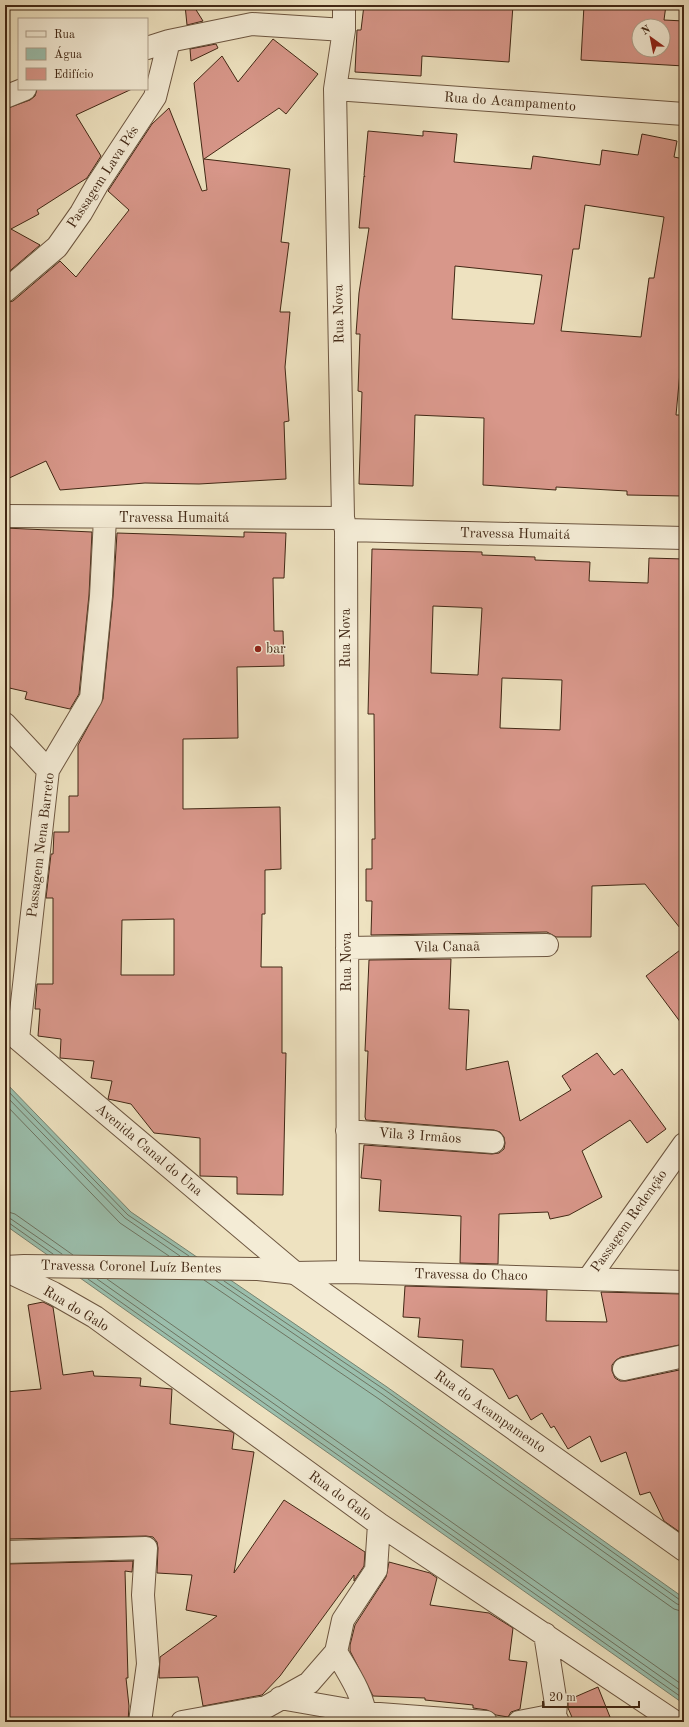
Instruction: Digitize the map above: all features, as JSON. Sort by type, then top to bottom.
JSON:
[{"type":"street","name":"Rua Nova","points":[[344,5],[344,30],[335,89],[344,524],[348,1272]]},
{"type":"street","points":[[148,48],[169,41],[252,24],[344,30]]},
{"type":"street","name":"Passagem Lava Pés","points":[[5,291],[57,247],[81,213],[97,185],[155,97],[169,41]]},
{"type":"street","name":"Rua do Acampamento","points":[[335,89],[684,114]]},
{"type":"street","points":[[5,97],[22,90]]},
{"type":"street","name":"Travessa Humaitá","points":[[5,516],[344,524],[684,538]]},
{"type":"street","name":"Passagem Nena Barreto","points":[[11,1032],[48,770],[91,698],[101,596],[105,518]]},
{"type":"street","points":[[5,724],[48,770]]},
{"type":"street","name":"Vila Canaã","points":[[347,948],[547,945]]},
{"type":"street","name":"Avenida Canal do Una","points":[[11,1032],[295,1273]]},
{"type":"street","name":"Vila 3 Irmãos","points":[[348,1131],[493,1142]]},
{"type":"street","name":"Passagem Redenção","points":[[589,1278],[684,1144]]},
{"type":"street","name":"Travessa Coronel Luíz Bentes","points":[[11,1268],[258,1269]]},
{"type":"street","name":"Rua do Galo","points":[[11,1268],[95,1317],[379,1524],[675,1722]]},
{"type":"street","name":"Travessa do Chaco","points":[[258,1269],[295,1273],[348,1272],[684,1282]]},
{"type":"street","name":"Rua do Acampamento","points":[[295,1273],[684,1550]]},
{"type":"street","points":[[624,1370],[684,1356]]},
{"type":"street","points":[[182,1722],[266,1707],[309,1682],[336,1652],[343,1620],[376,1570],[379,1524]]},
{"type":"street","points":[[5,1552],[146,1548],[143,1595],[148,1664],[140,1722]]},
{"type":"street","points":[[519,1722],[557,1718],[545,1634]]},
{"type":"street","points":[[336,1652],[353,1680],[366,1718]]},
{"type":"street","points":[[280,1698],[366,1718],[486,1722]]},
{"type":"water","points":[[5,1082],[131,1212],[387,1387],[684,1598],[684,1704],[5,1225]]},
{"type":"building","points":[[185,5],[193,5],[203,21],[187,25]]},
{"type":"building","points":[[364,5],[513,5],[509,62],[422,56],[421,76],[355,72],[357,30],[361,30]]},
{"type":"building","points":[[584,5],[666,5],[664,18],[631,18],[631,58],[671,58],[671,20],[684,21],[684,66],[581,60]]},
{"type":"building","points":[[273,39],[318,74],[286,114],[279,108],[204,159],[290,169],[281,242],[289,243],[280,312],[290,312],[285,367],[289,421],[284,422],[286,479],[199,484],[145,483],[60,490],[46,461],[5,480],[5,303],[13,301],[60,261],[76,277],[129,210],[108,191],[152,124],[169,108],[202,191],[207,190],[194,83],[222,56],[238,82]]},
{"type":"building","points":[[216,44],[218,48],[191,61],[190,49]]},
{"type":"building","points":[[37,90],[130,90],[76,115],[101,156],[87,178],[37,210],[39,214],[11,229],[40,245],[5,275],[5,109],[30,100],[35,96]]},
{"type":"building","points":[[368,131],[423,136],[423,131],[457,134],[454,162],[531,169],[533,156],[600,165],[602,150],[638,155],[642,134],[677,141],[674,157],[684,159],[684,329],[676,415],[683,415],[682,496],[627,495],[627,491],[556,487],[556,490],[483,485],[484,418],[415,415],[413,486],[359,484],[362,392],[358,391],[360,334],[356,334],[359,293],[369,228],[359,228]],"holes":[[[585,205],[664,217],[654,278],[649,278],[641,337],[561,331],[573,249],[579,249]],[[455,266],[542,275],[534,324],[452,319]]]},
{"type":"building","points":[[5,528],[92,532],[89,595],[79,694],[70,709],[25,699],[27,692],[5,687]]},
{"type":"building","points":[[244,532],[286,533],[284,578],[273,578],[274,631],[283,631],[284,666],[237,667],[238,738],[183,739],[183,809],[280,807],[281,869],[265,870],[265,914],[262,914],[261,967],[282,967],[282,1053],[286,1053],[283,1195],[237,1194],[237,1177],[200,1176],[200,1138],[154,1133],[131,1104],[108,1099],[112,1081],[91,1078],[94,1061],[60,1058],[61,1039],[38,1036],[40,1009],[35,1009],[37,984],[53,984],[53,898],[46,898],[51,854],[53,854],[54,832],[69,832],[69,796],[78,796],[78,745],[103,699],[113,597],[117,533],[244,537]],"holes":[[[174,919],[174,975],[121,975],[122,920]]]},
{"type":"building","points":[[372,549],[482,552],[482,555],[535,557],[535,560],[590,562],[589,581],[648,583],[649,558],[684,559],[684,933],[645,884],[592,886],[591,937],[556,937],[547,932],[371,935],[372,901],[366,901],[366,869],[372,869],[372,839],[375,839],[374,714],[368,714]],"holes":[[[433,606],[482,608],[478,675],[431,673]],[[502,678],[562,680],[560,730],[500,728]]]},
{"type":"building","points":[[684,947],[684,1027],[646,976]]},
{"type":"building","points":[[451,959],[449,1009],[469,1010],[466,1070],[508,1061],[520,1121],[571,1090],[562,1076],[597,1053],[614,1075],[622,1069],[666,1129],[647,1143],[630,1120],[582,1151],[602,1197],[569,1215],[550,1219],[548,1212],[499,1214],[498,1264],[460,1263],[461,1216],[379,1211],[381,1180],[361,1178],[364,1145],[492,1154],[499,1153],[504,1149],[504,1137],[500,1132],[494,1130],[366,1120],[365,1117],[368,1051],[365,1051],[369,960]]},
{"type":"building","points":[[405,1286],[547,1290],[546,1321],[607,1322],[601,1292],[682,1294],[684,1344],[621,1357],[612,1365],[612,1371],[615,1378],[620,1381],[626,1381],[684,1369],[684,1535],[664,1521],[650,1492],[640,1495],[626,1452],[601,1462],[590,1436],[568,1449],[554,1426],[551,1428],[542,1413],[531,1420],[517,1395],[509,1399],[493,1369],[461,1367],[463,1340],[418,1337],[420,1318],[403,1317]]},
{"type":"building","points":[[43,1302],[53,1307],[63,1375],[93,1371],[94,1376],[141,1378],[140,1386],[172,1389],[170,1424],[230,1431],[234,1433],[232,1449],[254,1452],[234,1573],[284,1500],[365,1552],[364,1566],[354,1581],[354,1575],[280,1676],[262,1695],[203,1706],[198,1677],[159,1678],[160,1657],[217,1616],[186,1610],[192,1575],[157,1573],[158,1548],[157,1542],[153,1537],[9,1539],[9,1494],[7,1476],[5,1476],[5,1446],[9,1446],[5,1392],[41,1389],[28,1305]]},
{"type":"building","points":[[133,1561],[132,1572],[125,1571],[128,1678],[126,1678],[129,1706],[128,1722],[5,1722],[5,1564]]},
{"type":"building","points":[[389,1562],[430,1573],[437,1578],[430,1605],[489,1613],[513,1628],[509,1660],[527,1662],[520,1709],[511,1712],[508,1717],[496,1715],[487,1710],[473,1708],[473,1705],[425,1700],[425,1698],[373,1696],[350,1651],[350,1645],[355,1625],[386,1577]]},
{"type":"building","points":[[598,1687],[612,1722],[574,1722],[568,1708],[568,1700]]},
{"type":"place","name":"bar","points":[[258,649]]}]
